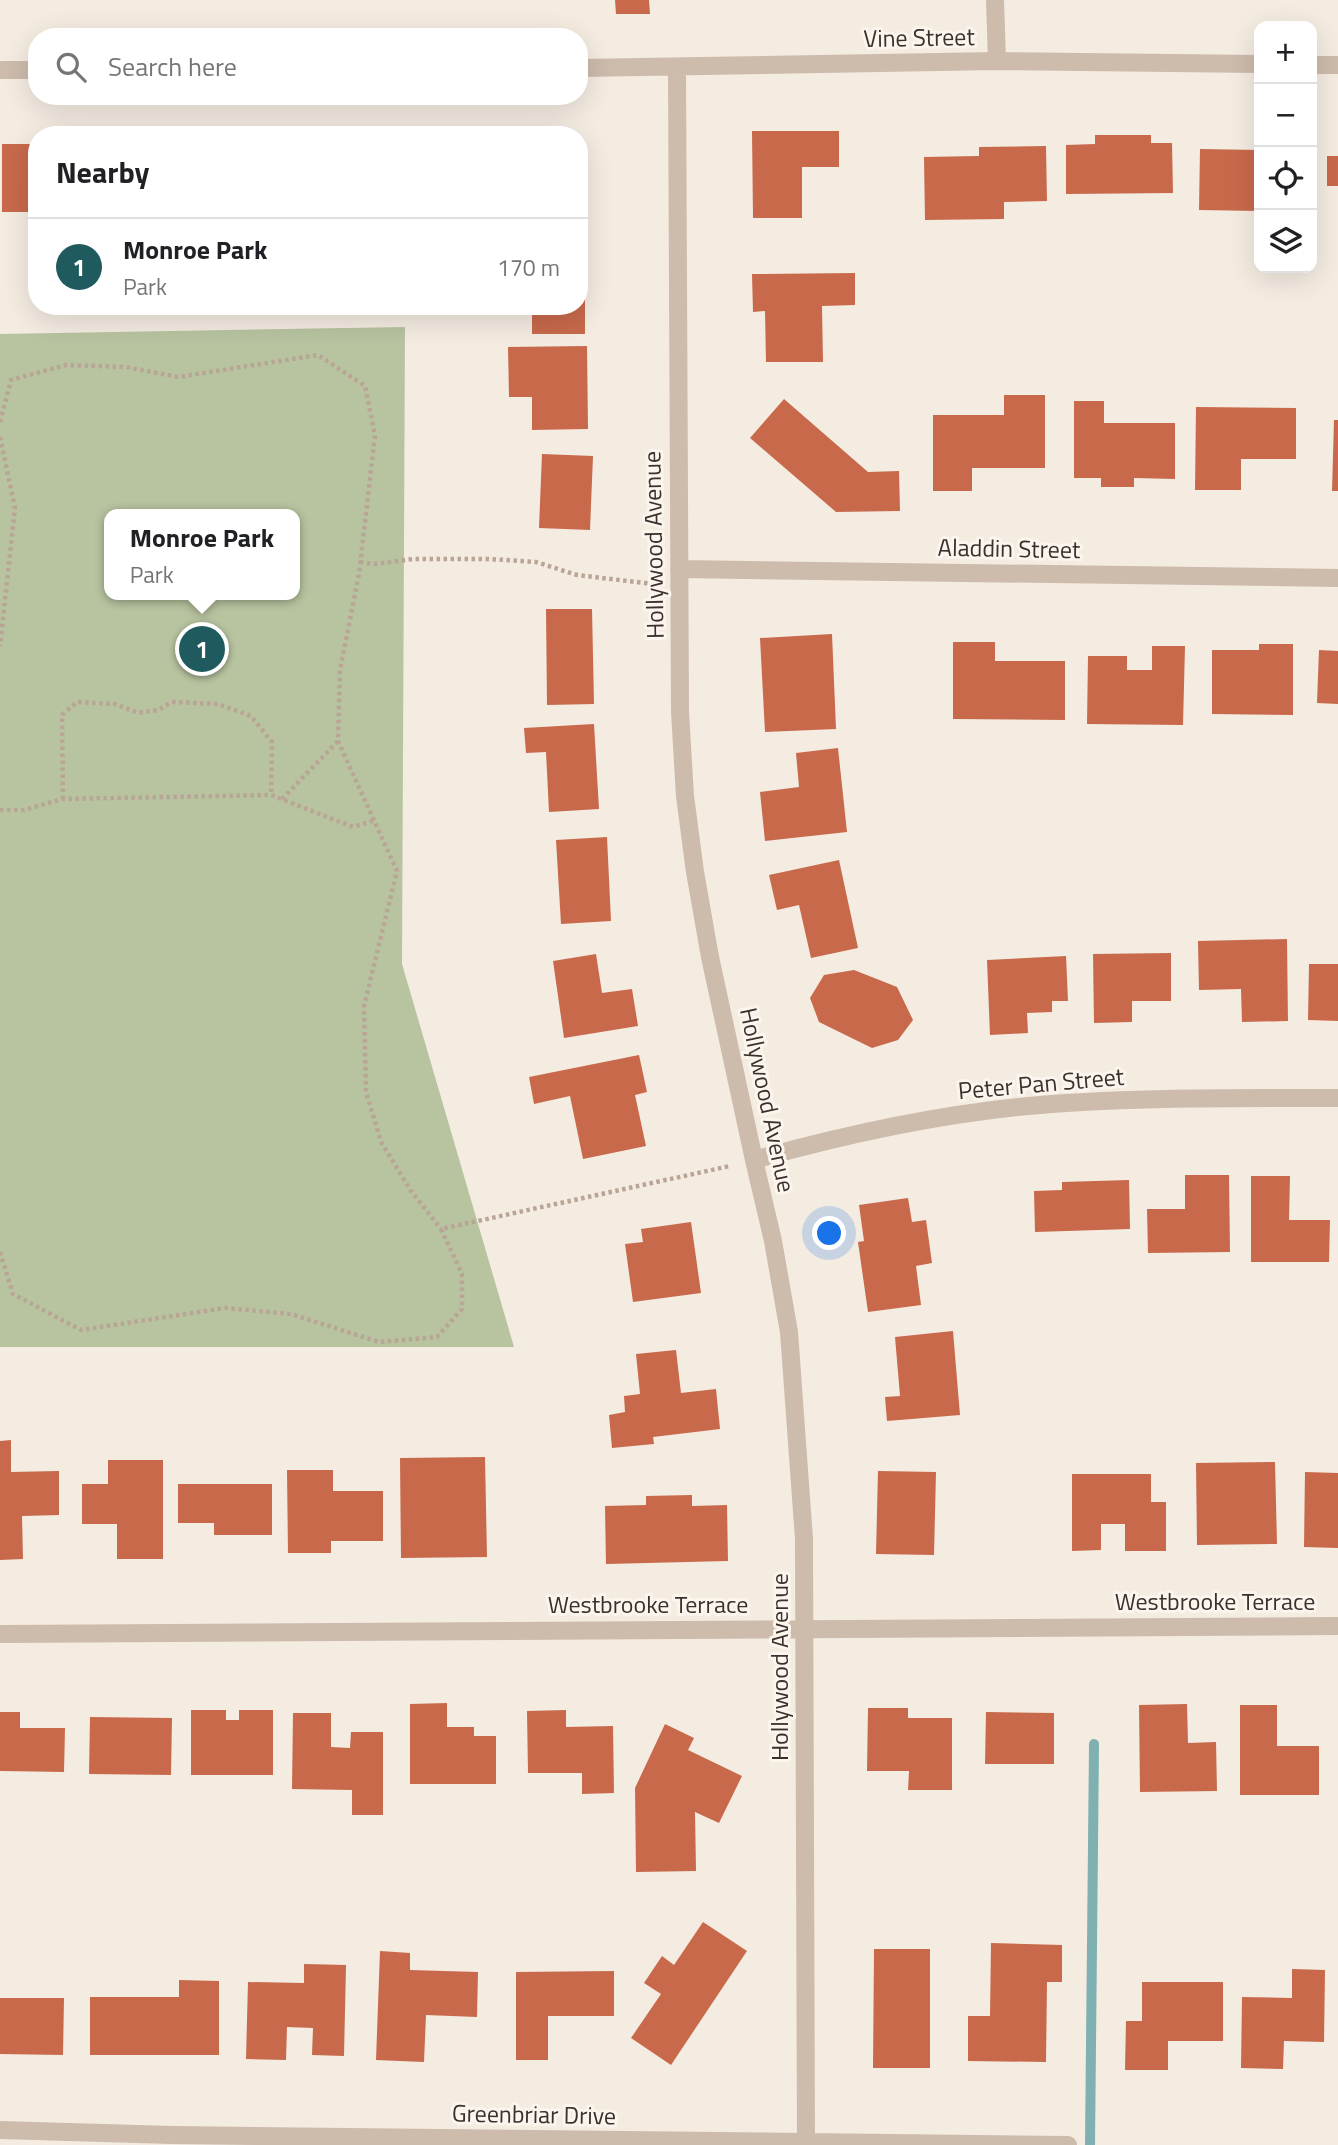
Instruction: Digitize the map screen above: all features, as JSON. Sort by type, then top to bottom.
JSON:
[{"type":"street","points":[[995,0],[997,61]]},
{"type":"street","name":"Vine Street","points":[[588,68],[997,61],[1254,64]]},
{"type":"street","points":[[1317,65],[1338,65]]},
{"type":"street","name":"Hollywood Avenue","points":[[677,66],[680,712],[685,796],[710,957],[774,1241],[789,1332],[804,1539],[806,2144]]},
{"type":"street","points":[[0,70],[28,70]]},
{"type":"street","name":"Aladdin Street","points":[[679,577],[1338,578]]},
{"type":"street","name":"Peter Pan Street","points":[[754,1160],[835,1138],[941,1118],[1038,1105],[1129,1100],[1338,1098]]},
{"type":"street","name":"Westbrooke Terrace","points":[[0,1634],[1338,1626]]},
{"type":"street","name":"Greenbriar Drive","points":[[0,2130],[806,2144],[1067,2145]]},
{"type":"path","points":[[0,422],[11,380],[66,365],[126,367],[178,377],[318,355],[365,386],[375,435],[360,562],[340,670],[338,741],[397,871],[364,1006],[366,1092],[381,1142],[411,1191],[441,1228],[463,1274],[463,1309],[437,1337],[379,1342],[291,1314],[225,1308],[81,1330],[13,1294],[0,1252]]},
{"type":"path","points":[[0,437],[15,508],[0,646]]},
{"type":"path","points":[[360,562],[374,564],[413,559],[490,559],[536,562],[577,575],[601,579],[679,577]]},
{"type":"path","points":[[63,799],[62,715],[77,702],[115,704],[138,713],[158,710],[172,702],[218,704],[251,716],[272,742],[271,795]]},
{"type":"path","points":[[282,799],[338,741]]},
{"type":"path","points":[[0,810],[24,810],[63,799],[271,795],[353,827],[374,820]]},
{"type":"path","points":[[441,1228],[754,1160]]},
{"type":"green space","points":[[405,327],[402,964],[514,1347],[0,1347],[0,334]]},
{"type":"building","points":[[615,0],[649,0],[650,14],[616,14]]},
{"type":"building","points":[[752,131],[839,131],[839,167],[802,167],[802,218],[753,218]]},
{"type":"building","points":[[1095,135],[1151,135],[1151,143],[1172,143],[1173,193],[1066,194],[1066,145],[1095,144]]},
{"type":"building","points":[[2,144],[28,144],[28,212],[2,212]]},
{"type":"building","points":[[1046,146],[1047,201],[1004,202],[1004,219],[925,220],[924,157],[979,156],[979,147]]},
{"type":"building","points":[[1200,149],[1254,150],[1254,211],[1199,210]]},
{"type":"building","points":[[1327,156],[1338,156],[1338,186],[1327,186]]},
{"type":"building","points":[[855,273],[855,305],[822,306],[823,362],[766,362],[765,311],[753,312],[752,274]]},
{"type":"building","points":[[532,315],[585,315],[585,334],[532,334]]},
{"type":"building","points":[[587,346],[588,429],[532,430],[532,397],[509,397],[508,347]]},
{"type":"building","points":[[1004,395],[1045,395],[1045,468],[972,468],[972,491],[933,491],[933,415],[1004,415]]},
{"type":"building","points":[[784,399],[868,472],[899,471],[900,511],[836,512],[750,438]]},
{"type":"building","points":[[1074,401],[1104,401],[1104,423],[1175,423],[1175,479],[1134,478],[1134,487],[1101,487],[1101,478],[1074,478]]},
{"type":"building","points":[[1196,407],[1296,408],[1296,459],[1241,459],[1241,490],[1195,490]]},
{"type":"building","points":[[1334,420],[1338,420],[1338,491],[1332,491]]},
{"type":"building","points":[[542,454],[593,456],[590,530],[539,528]]},
{"type":"building","points":[[546,609],[592,609],[594,704],[547,705]]},
{"type":"building","points":[[832,634],[836,729],[765,732],[760,638]]},
{"type":"building","points":[[953,642],[995,642],[995,661],[1065,661],[1065,720],[953,719]]},
{"type":"building","points":[[1259,644],[1293,644],[1293,715],[1212,714],[1212,650],[1259,650]]},
{"type":"building","points":[[1152,646],[1185,646],[1183,725],[1087,724],[1088,656],[1127,656],[1127,670],[1152,670]]},
{"type":"building","points":[[1319,650],[1338,651],[1338,704],[1317,703]]},
{"type":"building","points":[[594,724],[599,809],[549,812],[546,752],[526,753],[524,728]]},
{"type":"building","points":[[838,748],[847,832],[765,841],[760,792],[799,787],[796,753]]},
{"type":"building","points":[[607,837],[611,921],[561,924],[556,840]]},
{"type":"building","points":[[839,860],[858,948],[811,958],[799,905],[777,910],[769,875]]},
{"type":"building","points":[[1287,939],[1288,1021],[1242,1022],[1241,989],[1199,990],[1198,941]]},
{"type":"building","points":[[1171,953],[1171,1001],[1132,1001],[1132,1022],[1094,1023],[1093,954]]},
{"type":"building","points":[[596,954],[602,993],[632,989],[638,1026],[564,1038],[553,961]]},
{"type":"building","points":[[1066,956],[1068,1001],[1052,1001],[1052,1012],[1027,1013],[1028,1033],[990,1035],[987,960]]},
{"type":"building","points":[[1309,964],[1338,964],[1338,1021],[1308,1020]]},
{"type":"building","points":[[854,970],[897,987],[913,1020],[898,1040],[872,1048],[819,1022],[810,998],[824,975]]},
{"type":"building","points":[[639,1055],[647,1092],[635,1095],[646,1146],[583,1159],[570,1096],[534,1104],[529,1077]]},
{"type":"building","points":[[1185,1175],[1229,1175],[1230,1252],[1148,1253],[1147,1209],[1185,1209]]},
{"type":"building","points":[[1251,1176],[1290,1176],[1289,1220],[1330,1220],[1329,1262],[1251,1262]]},
{"type":"building","points":[[1129,1180],[1130,1229],[1035,1232],[1034,1191],[1062,1190],[1062,1182]]},
{"type":"building","points":[[908,1198],[912,1222],[926,1220],[932,1263],[916,1266],[921,1305],[868,1312],[858,1242],[864,1241],[859,1205]]},
{"type":"building","points":[[691,1222],[701,1293],[633,1302],[625,1244],[643,1242],[641,1229]]},
{"type":"building","points":[[953,1331],[960,1415],[887,1421],[885,1397],[900,1396],[895,1337]]},
{"type":"building","points":[[676,1350],[681,1393],[716,1389],[720,1429],[653,1437],[654,1444],[612,1448],[609,1415],[625,1412],[624,1396],[640,1394],[636,1354]]},
{"type":"building","points":[[11,1440],[11,1472],[59,1471],[59,1515],[22,1516],[23,1559],[0,1560],[0,1441]]},
{"type":"building","points":[[485,1457],[487,1557],[401,1558],[400,1458]]},
{"type":"building","points":[[108,1460],[163,1460],[163,1559],[117,1559],[117,1524],[82,1524],[82,1484],[108,1484]]},
{"type":"building","points":[[1275,1462],[1277,1544],[1197,1545],[1196,1463]]},
{"type":"building","points":[[287,1470],[333,1470],[333,1491],[383,1491],[383,1541],[331,1541],[331,1553],[288,1553]]},
{"type":"building","points":[[878,1471],[936,1472],[934,1555],[876,1554]]},
{"type":"building","points":[[1305,1472],[1338,1473],[1338,1548],[1304,1547]]},
{"type":"building","points":[[1072,1474],[1151,1474],[1151,1502],[1166,1502],[1166,1551],[1125,1551],[1125,1524],[1101,1524],[1101,1550],[1072,1551]]},
{"type":"building","points":[[178,1484],[272,1484],[272,1535],[214,1535],[214,1523],[178,1523]]},
{"type":"building","points":[[692,1495],[692,1506],[727,1505],[728,1561],[606,1564],[605,1506],[646,1505],[646,1496]]},
{"type":"building","points":[[447,1703],[447,1727],[474,1727],[474,1736],[496,1736],[496,1784],[410,1784],[410,1704]]},
{"type":"building","points":[[1187,1704],[1188,1743],[1216,1742],[1217,1791],[1140,1792],[1139,1705]]},
{"type":"building","points":[[1240,1705],[1277,1705],[1277,1746],[1319,1746],[1319,1795],[1240,1795]]},
{"type":"building","points":[[868,1708],[908,1708],[908,1718],[952,1718],[952,1790],[908,1790],[909,1771],[867,1771]]},
{"type":"building","points":[[191,1710],[226,1710],[226,1720],[239,1720],[239,1710],[273,1710],[273,1775],[191,1775]]},
{"type":"building","points":[[566,1710],[566,1727],[613,1726],[614,1793],[582,1794],[582,1773],[528,1773],[527,1711]]},
{"type":"building","points":[[0,1712],[20,1712],[20,1728],[65,1728],[64,1772],[0,1771]]},
{"type":"building","points":[[986,1712],[1054,1713],[1054,1764],[985,1764]]},
{"type":"building","points":[[293,1713],[331,1713],[331,1747],[350,1748],[351,1732],[383,1732],[383,1815],[352,1815],[352,1790],[292,1789]]},
{"type":"building","points":[[90,1717],[172,1718],[171,1775],[89,1774]]},
{"type":"building","points":[[665,1724],[694,1738],[688,1750],[742,1776],[719,1823],[695,1812],[696,1871],[636,1872],[635,1788]]},
{"type":"building","points":[[703,1922],[747,1951],[671,2065],[631,2038],[661,1994],[644,1983],[662,1956],[674,1965]]},
{"type":"building","points":[[991,1943],[1062,1945],[1062,1982],[1047,1982],[1046,2062],[968,2061],[968,2016],[990,2016]]},
{"type":"building","points":[[874,1949],[930,1949],[930,2068],[873,2068]]},
{"type":"building","points":[[380,1951],[410,1953],[410,1970],[478,1972],[477,2017],[426,2015],[424,2062],[376,2060]]},
{"type":"building","points":[[304,1964],[346,1965],[344,2056],[312,2055],[313,2028],[287,2027],[286,2060],[246,2059],[248,1982],[304,1983]]},
{"type":"building","points":[[1292,1969],[1325,1970],[1324,2042],[1284,2041],[1283,2069],[1241,2068],[1242,1997],[1292,1998]]},
{"type":"building","points":[[614,1971],[614,2016],[548,2016],[548,2060],[516,2060],[516,1972]]},
{"type":"building","points":[[179,1980],[219,1981],[219,2055],[90,2055],[90,1997],[179,1997]]},
{"type":"building","points":[[1142,1982],[1223,1982],[1223,2041],[1168,2041],[1168,2070],[1125,2070],[1126,2021],[1142,2021]]},
{"type":"building","points":[[0,1998],[64,1998],[63,2055],[0,2054]]},
{"type":"waterway","points":[[1090,2145],[1094,1744]]},
{"type":"place","name":"Monroe Park","points":[[202,649]]}]
